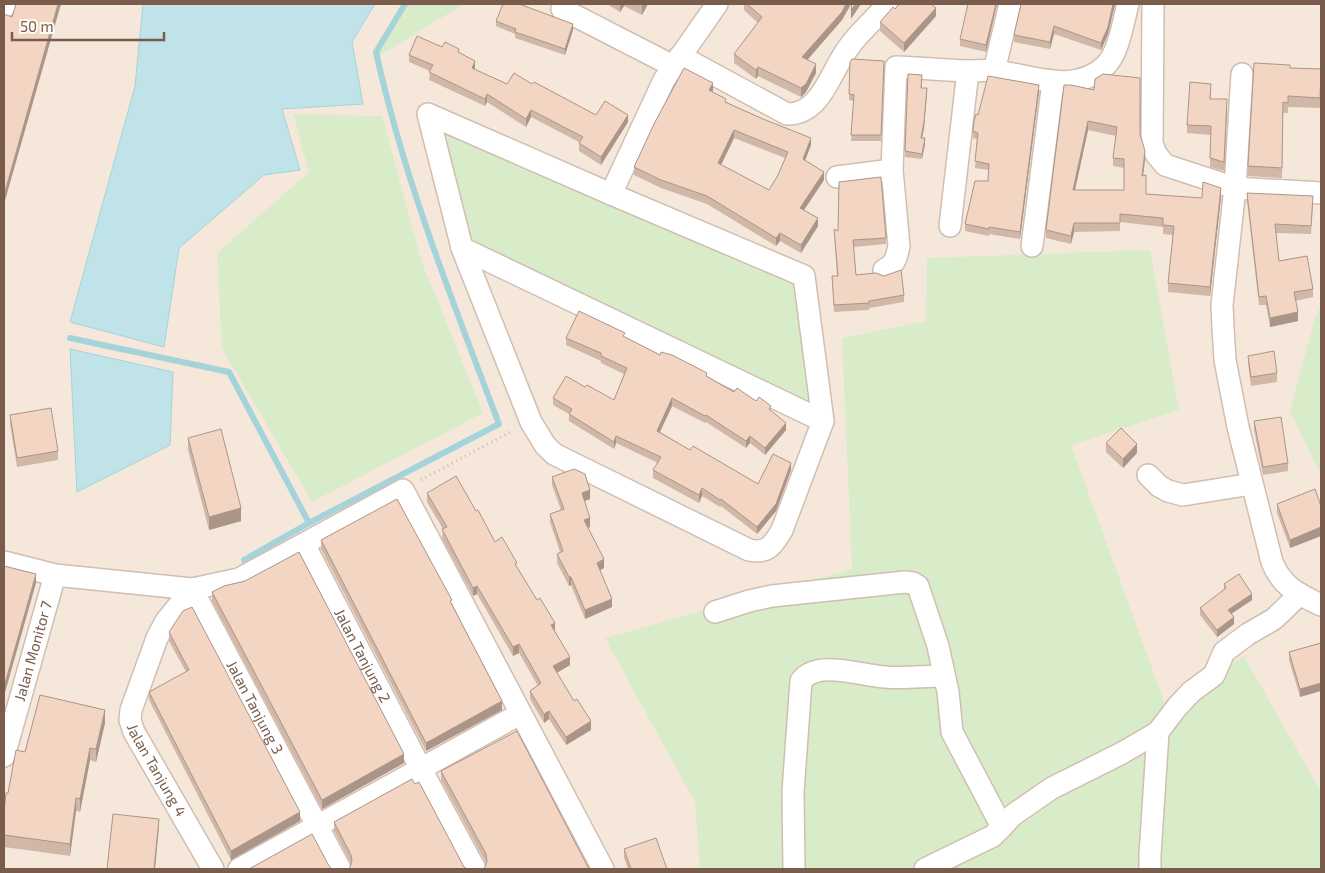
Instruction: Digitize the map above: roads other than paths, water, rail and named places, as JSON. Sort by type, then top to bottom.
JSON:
[{"type":"street","points":[[610,194],[654,99],[676,61],[717,4]]},
{"type":"street","points":[[562,9],[787,114],[795,114],[802,112],[810,106],[822,92],[848,47],[887,4]]},
{"type":"street","points":[[994,71],[1010,4]]},
{"type":"street","points":[[884,270],[892,266],[899,246],[892,170],[896,67],[994,71],[1053,82],[1077,80],[1095,73],[1106,66],[1114,54],[1128,4]]},
{"type":"street","points":[[1153,4],[1152,143],[1156,154],[1165,165],[1235,188],[1321,193]]},
{"type":"street","points":[[950,226],[968,71]]},
{"type":"street","points":[[1242,74],[1235,188],[1222,305],[1225,360],[1252,484],[1277,573],[1284,583],[1321,605]]},
{"type":"street","points":[[1032,246],[1053,82]]},
{"type":"street","points":[[428,114],[804,276],[823,421],[782,530],[775,542],[767,549],[759,552],[749,550],[554,454],[544,445],[531,422],[462,248],[428,114]]},
{"type":"street","points":[[837,177],[892,170]]},
{"type":"street","points":[[462,248],[823,421]]},
{"type":"street","points":[[1148,475],[1159,486],[1168,491],[1184,495],[1252,484]]},
{"type":"street","points":[[4,562],[55,575],[192,589],[246,575],[403,490],[603,869]]},
{"type":"street","name":"Jalan Tanjung 2","points":[[304,544],[475,869]]},
{"type":"street","name":"Jalan Monitor 7","points":[[4,756],[55,575]]},
{"type":"street","points":[[715,612],[749,600],[772,596],[905,582],[918,586],[938,646],[948,692],[952,732],[1002,827]]},
{"type":"street","name":"Jalan Tanjung 3","points":[[192,589],[340,869]]},
{"type":"street","name":"Jalan Tanjung 4","points":[[192,589],[166,620],[153,646],[131,710],[130,720],[134,732],[214,869]]},
{"type":"street","points":[[925,869],[986,840],[1013,816],[1052,788],[1122,753],[1158,732],[1176,707],[1191,692],[1214,675],[1224,652],[1248,634],[1274,619],[1300,594]]},
{"type":"street","points":[[794,869],[793,792],[801,681],[805,675],[817,670],[840,670],[886,678],[943,676]]},
{"type":"street","points":[[238,869],[520,714]]},
{"type":"street","points":[[1150,869],[1158,732]]},
{"type":"water","points":[[143,4],[375,4],[352,42],[363,104],[282,109],[300,170],[264,175],[179,248],[164,347],[70,322],[135,86]]},
{"type":"water","points":[[70,349],[173,372],[170,445],[77,492]]},
{"type":"waterway","points":[[249,570],[244,560],[309,523],[499,424],[447,286],[415,194],[387,100],[376,52],[405,4]]},
{"type":"waterway","points":[[70,338],[229,372],[309,523]]}]
